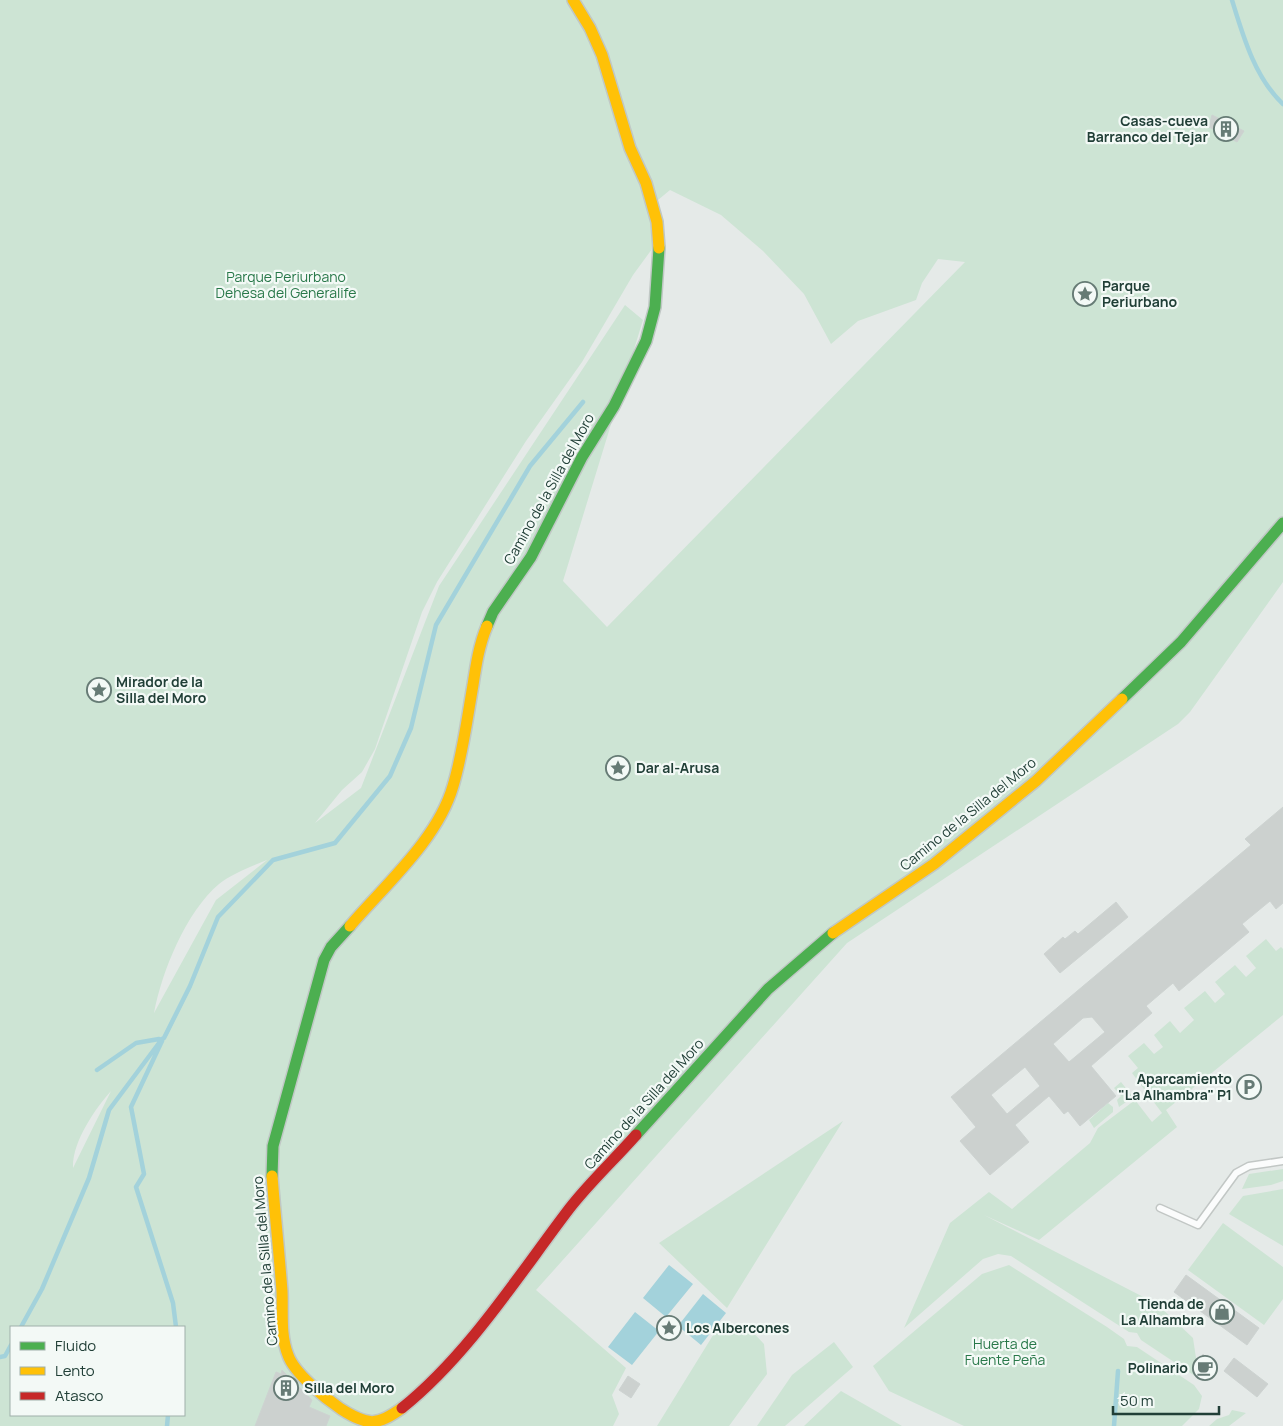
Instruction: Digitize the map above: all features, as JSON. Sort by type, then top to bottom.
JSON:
[{"type":"street","name":"Camino de la Silla del Moro","points":[[573,0],[590,28],[602,54],[630,148],[646,183],[656,222],[660,258],[655,307],[646,341],[614,406],[582,457],[531,557],[493,612],[485,630],[478,653],[461,755],[453,788],[441,816],[426,839],[331,947],[324,960],[272,1146],[272,1176],[284,1335],[288,1357],[302,1376],[337,1406],[361,1422],[386,1421],[410,1401],[454,1357],[519,1277],[571,1207],[768,989],[827,937],[934,864],[1036,781],[1181,642],[1283,523]]},
{"type":"lane","points":[[1160,1208],[1198,1225],[1236,1173],[1249,1166],[1283,1161]]},
{"type":"green space","name":"Parque Periurbano Dehesa del Generalife","points":[[0,0],[1283,0],[1283,582],[1190,712],[1178,724],[847,943],[536,1290],[626,1368],[612,1395],[619,1414],[613,1426],[0,1426]],"holes":[[[670,190],[721,215],[763,251],[804,294],[831,344],[858,321],[916,300],[922,283],[938,259],[965,262],[607,627],[563,581],[643,320],[625,305],[439,586],[361,788],[315,823],[342,790],[362,772],[375,749],[422,612],[437,582],[526,441],[582,362],[633,275],[652,249],[658,200]],[[267,860],[216,900],[154,1013],[169,961],[196,910],[207,896],[224,880]],[[111,1091],[73,1168],[80,1137],[92,1116]]]},
{"type":"green space","points":[[1266,939],[1276,951],[1281,947],[1283,949],[1283,1015],[1166,1110],[1177,1127],[1039,1240],[984,1215],[1157,1304],[1193,1338],[1196,1358],[1195,1376],[1141,1340],[1137,1333],[1129,1332],[1011,1256],[998,1254],[983,1259],[904,1328],[950,1223],[989,1192],[1012,1209],[1090,1143],[1098,1128],[1135,1100],[1152,1122],[1162,1113],[1132,1073],[1138,1068],[1128,1056],[1144,1043],[1154,1054],[1163,1047],[1154,1035],[1170,1021],[1180,1033],[1194,1020],[1184,1008],[1205,991],[1215,1003],[1225,994],[1215,982],[1235,965],[1246,977],[1256,968],[1246,956]]},
{"type":"green space","points":[[1121,1082],[1133,1097],[1119,1107],[1117,1100],[1121,1096],[1114,1088]]},
{"type":"green space","points":[[1108,1103],[1113,1107],[1113,1112],[1094,1128],[1089,1120]]},
{"type":"green space","points":[[843,1121],[727,1308],[659,1243]]},
{"type":"green space","points":[[1283,1169],[1283,1181],[1271,1185],[1242,1189],[1249,1174]]},
{"type":"green space","points":[[1283,1189],[1283,1246],[1229,1214],[1243,1196]]},
{"type":"green space","points":[[1223,1223],[1283,1267],[1283,1299],[1264,1325],[1188,1270]]},
{"type":"green space","name":"Huerta de Fuente Peña","points":[[1009,1265],[1107,1327],[1124,1339],[1127,1346],[1137,1347],[1194,1385],[1202,1396],[1199,1409],[1182,1426],[964,1426],[889,1391],[873,1366],[982,1274]]},
{"type":"green space","points":[[746,1325],[764,1344],[767,1374],[729,1426],[657,1426],[715,1332]]},
{"type":"green space","points":[[834,1342],[853,1367],[785,1426],[757,1426],[792,1375]]},
{"type":"green space","points":[[841,1391],[902,1426],[804,1426]]},
{"type":"green space","points":[[1232,1410],[1246,1413],[1229,1426],[1209,1426],[1217,1419],[1229,1415]]},
{"type":"water","points":[[669,1265],[693,1284],[666,1317],[643,1298]]},
{"type":"water","points":[[703,1294],[726,1313],[701,1345],[678,1326]]},
{"type":"water","points":[[635,1312],[659,1331],[632,1365],[608,1347]]},
{"type":"building","name":"Casas-cueva Barranco del Tejar","points":[[1212,115],[1244,131],[1237,142],[1209,127]]},
{"type":"building","points":[[1283,807],[1283,903],[1276,909],[1270,901],[1242,924],[1249,932],[1179,991],[1173,983],[1146,1006],[1152,1013],[1091,1066],[1116,1096],[1080,1126],[1068,1111],[1064,1114],[1049,1096],[1015,1125],[1029,1142],[990,1175],[960,1141],[976,1127],[951,1097],[1251,845],[1245,839]],"holes":[[[1092,1017],[1105,1032],[1069,1062],[1053,1044],[1083,1018]],[[1025,1067],[1040,1086],[1007,1114],[991,1095]]]},
{"type":"building","points":[[1116,902],[1128,917],[1060,973],[1044,954],[1063,937],[1065,939],[1075,931],[1078,934]]},
{"type":"building","points":[[1186,1275],[1259,1328],[1247,1345],[1174,1292]]},
{"type":"building","points":[[1203,1354],[1213,1367],[1210,1378],[1197,1375]]},
{"type":"building","points":[[1234,1358],[1268,1384],[1257,1397],[1224,1371]]},
{"type":"building","name":"Silla del Moro","points":[[282,1370],[312,1400],[309,1407],[330,1416],[326,1426],[255,1426],[276,1372],[281,1374]]},
{"type":"building","points":[[628,1376],[640,1384],[631,1398],[619,1390]]},
{"type":"waterway","points":[[1232,0],[1257,69],[1273,94],[1283,104]]},
{"type":"waterway","points":[[22,1326],[42,1289],[89,1178],[109,1110],[164,1038],[190,986],[218,917],[273,860],[335,843],[390,776],[411,728],[436,625],[530,466],[583,402]]},
{"type":"waterway","points":[[97,1070],[136,1043],[159,1039]]},
{"type":"waterway","points":[[162,1041],[131,1107],[144,1174],[136,1187],[173,1303],[176,1326]]},
{"type":"waterway","points":[[0,1357],[5,1356],[10,1347]]},
{"type":"waterway","points":[[1114,1426],[1118,1371]]},
{"type":"waterway","points":[[167,1426],[168,1416]]},
{"type":"traffic: fast","points":[[487,626],[493,612],[531,557],[582,457],[614,406],[646,341],[655,307],[659,248]]},
{"type":"traffic: fast","points":[[1122,699],[1181,642],[1283,523]]},
{"type":"traffic: fast","points":[[272,1176],[273,1146],[324,960],[331,947],[350,926]]},
{"type":"traffic: fast","points":[[636,1135],[768,989],[833,933]]},
{"type":"traffic: slow","points":[[573,0],[590,28],[602,55],[630,148],[646,183],[657,222],[659,248]]},
{"type":"traffic: slow","points":[[350,926],[409,861],[436,824],[446,806],[460,761],[478,655],[487,626]]},
{"type":"traffic: slow","points":[[833,933],[934,864],[1036,781],[1122,699]]},
{"type":"traffic: slow","points":[[272,1176],[282,1291],[283,1331],[285,1347],[291,1362],[319,1392],[358,1419],[372,1422],[379,1421],[402,1408]]},
{"type":"traffic: jam","points":[[402,1408],[449,1364],[491,1314],[577,1199],[636,1135]]},
{"type":"place","name":"Casas-cueva Barranco del Tejar","points":[[1226,129]]},
{"type":"place","name":"Parque Periurbano","points":[[1085,294]]},
{"type":"place","name":"Mirador de la Silla del Moro","points":[[99,690]]},
{"type":"place","name":"Dar al-Arusa","points":[[618,768]]},
{"type":"place","name":"Aparcamiento \"La Alhambra\" P1","points":[[1249,1087]]},
{"type":"place","name":"Tienda de La Alhambra","points":[[1222,1312]]},
{"type":"place","name":"Los Albercones","points":[[669,1328]]},
{"type":"place","name":"Polinario","points":[[1205,1368]]},
{"type":"place","name":"Silla del Moro","points":[[286,1388]]}]
